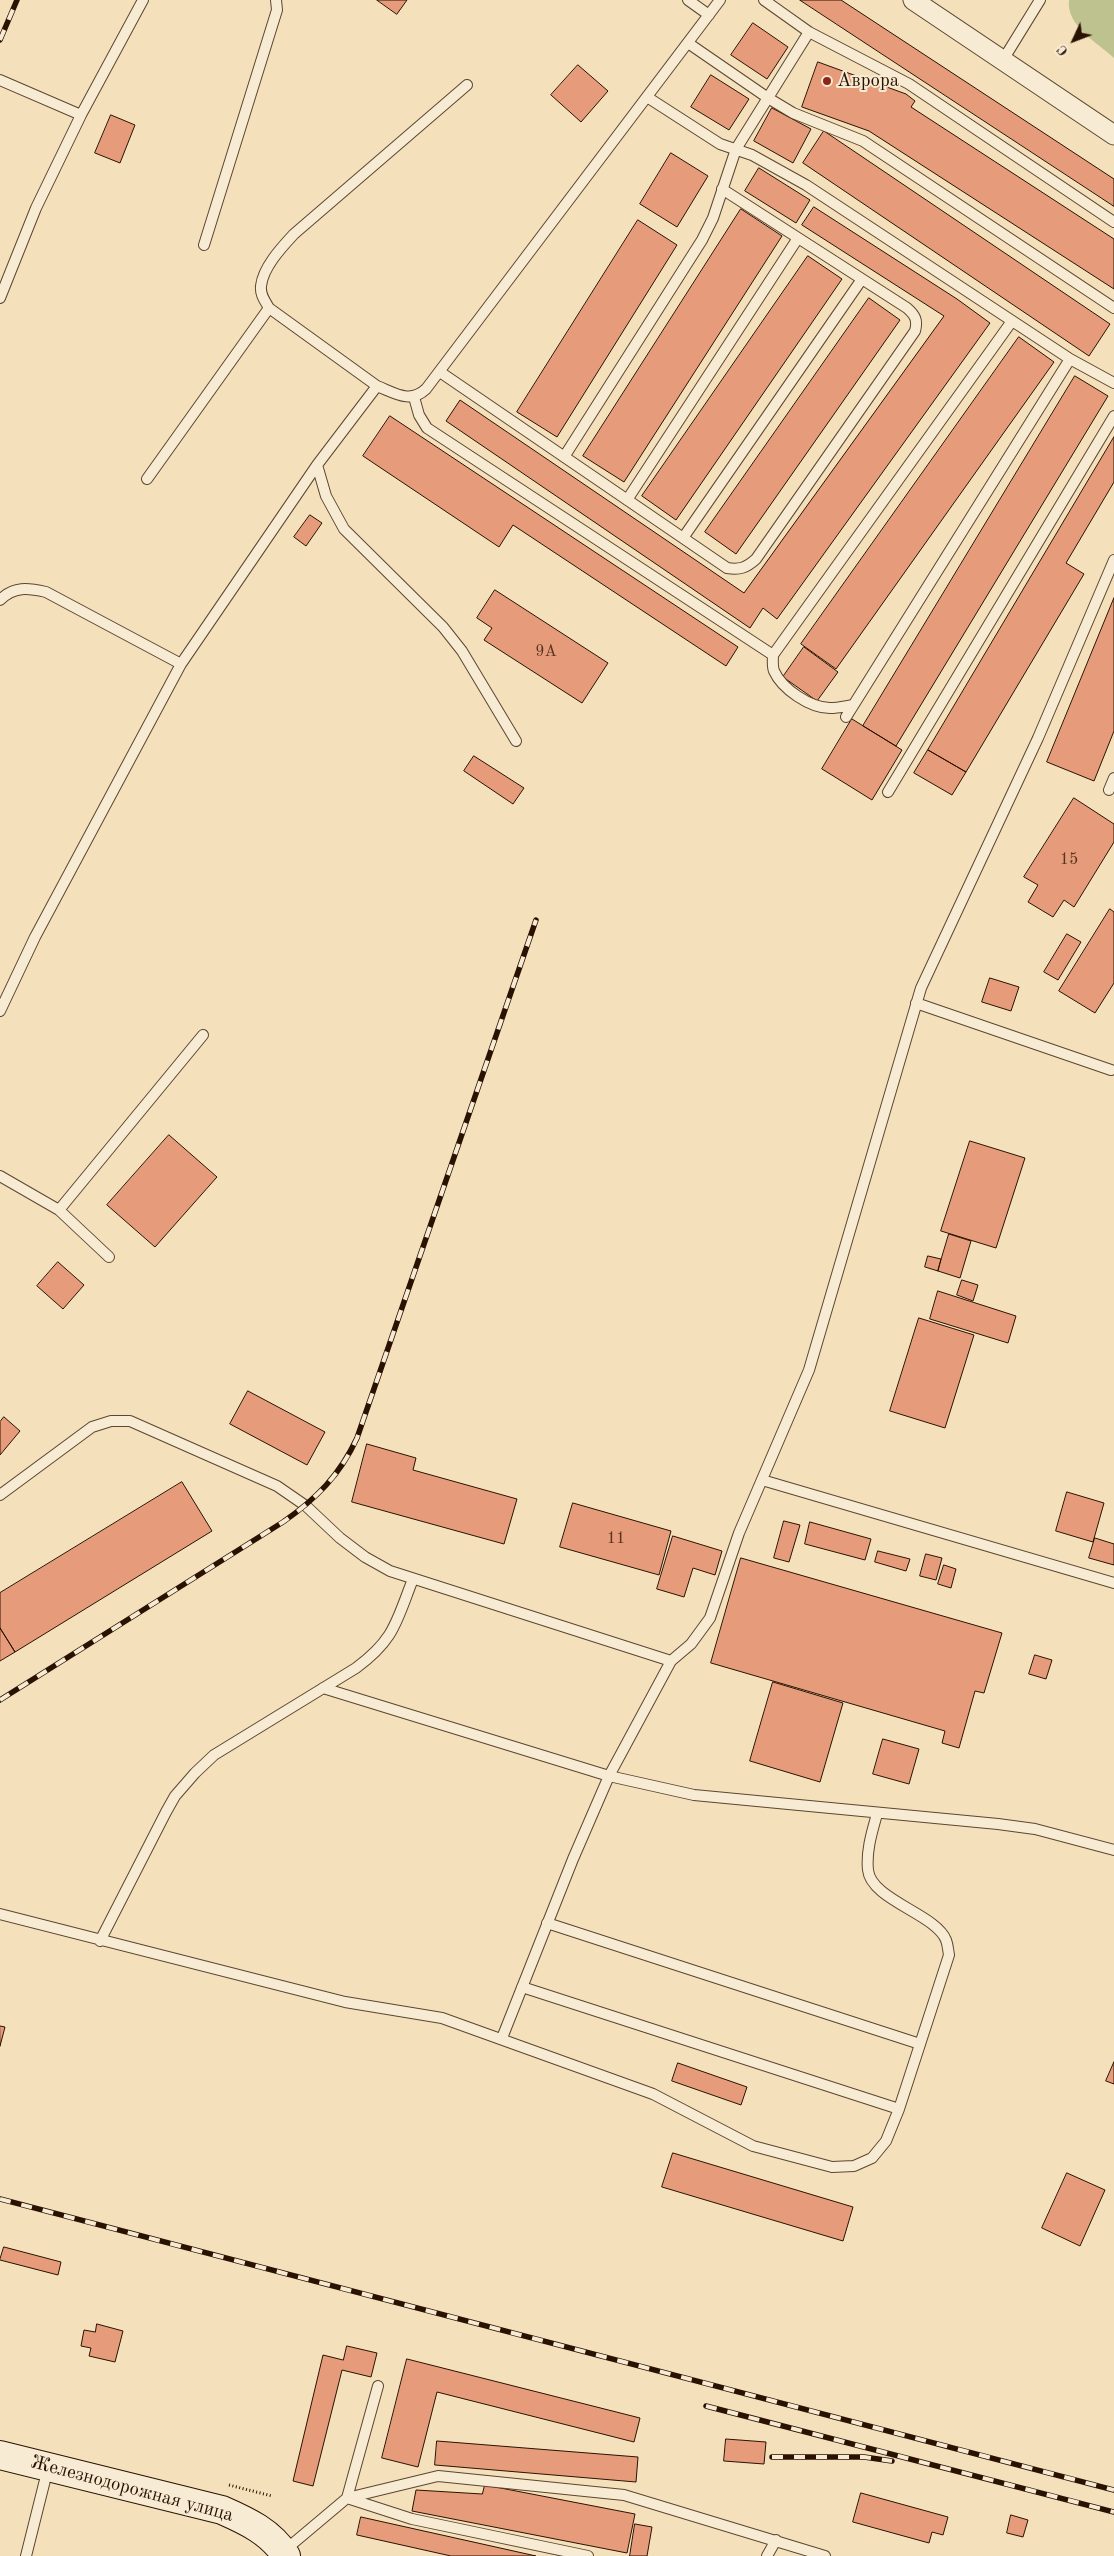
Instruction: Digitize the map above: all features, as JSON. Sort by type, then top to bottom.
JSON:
[{"type":"main road","name":"Железнодорожная улица","points":[[0,2455],[222,2510],[247,2521],[268,2534],[284,2554]]},
{"type":"street","points":[[913,0],[1114,135]]},
{"type":"lane","points":[[0,298],[3,282],[36,208],[81,115],[143,0]]},
{"type":"lane","points":[[204,245],[277,10],[276,0]]},
{"type":"lane","points":[[688,0],[709,15]]},
{"type":"lane","points":[[467,85],[294,234],[280,249],[261,286],[262,296],[269,308],[377,386],[410,399],[426,389],[440,372],[720,0]]},
{"type":"lane","points":[[764,0],[810,32],[908,84],[1114,222]]},
{"type":"lane","points":[[1002,60],[1040,0]]},
{"type":"lane","points":[[564,457],[702,240],[736,149],[810,32]]},
{"type":"lane","points":[[688,43],[793,113],[863,141],[1114,308]]},
{"type":"lane","points":[[0,80],[81,115]]},
{"type":"lane","points":[[647,97],[720,144],[752,155],[806,185],[1070,359],[1114,383]]},
{"type":"lane","points":[[440,372],[727,568],[738,570],[747,567],[756,559],[910,339],[917,323],[914,314],[722,189]]},
{"type":"lane","points":[[627,500],[798,238]]},
{"type":"lane","points":[[683,538],[862,279]]},
{"type":"lane","points":[[147,479],[269,308]]},
{"type":"lane","points":[[853,706],[829,708],[814,705],[797,695],[778,678],[772,669],[773,655],[1012,320]]},
{"type":"lane","points":[[846,717],[1070,359]]},
{"type":"lane","points":[[0,1011],[35,937],[181,664],[316,465],[377,386]]},
{"type":"lane","points":[[414,397],[419,415],[427,428],[773,655]]},
{"type":"lane","points":[[888,792],[1114,416]]},
{"type":"lane","points":[[316,465],[326,496],[344,529],[443,626],[462,651],[516,741]]},
{"type":"lane","points":[[502,2038],[588,1821],[609,1776],[671,1661],[691,1644],[710,1618],[739,1533],[809,1370],[916,1003],[938,948],[1038,738],[1114,560]]},
{"type":"lane","points":[[0,600],[9,592],[26,588],[46,592],[181,664]]},
{"type":"lane","points":[[1109,790],[1114,778]]},
{"type":"lane","points":[[916,1003],[1111,1070]]},
{"type":"lane","points":[[59,1210],[203,1036]]},
{"type":"lane","points":[[0,1176],[59,1210],[109,1257]]},
{"type":"lane","points":[[0,1495],[92,1427],[111,1421],[130,1421],[277,1486],[306,1506],[340,1538],[365,1557],[390,1571],[671,1661]]},
{"type":"lane","points":[[762,1480],[1114,1583]]},
{"type":"lane","points":[[100,1941],[175,1796],[214,1755],[323,1688],[377,1652],[392,1633],[413,1579]]},
{"type":"lane","points":[[323,1688],[609,1776],[694,1795],[1036,1829],[1114,1850]]},
{"type":"lane","points":[[0,1914],[345,2002],[442,2018],[502,2038],[653,2094],[753,2146],[832,2167],[854,2166],[872,2158],[886,2142],[899,2109],[949,1955],[946,1939],[931,1923],[894,1900],[877,1885],[868,1872],[868,1852],[876,1814]]},
{"type":"lane","points":[[547,1923],[920,2044]]},
{"type":"lane","points":[[522,1986],[899,2109]]},
{"type":"lane","points":[[347,2498],[378,2386]]},
{"type":"lane","points":[[26,2556],[49,2467]]},
{"type":"lane","points":[[284,2554],[347,2498],[438,2476],[624,2496],[825,2556]]},
{"type":"lane","points":[[347,2498],[412,2518],[588,2556]]},
{"type":"lane","points":[[767,2556],[776,2540]]},
{"type":"green space","points":[[1069,0],[1114,0],[1114,58],[1077,26],[1069,9]]},
{"type":"building","points":[[377,0],[407,0],[397,14]]},
{"type":"building","points":[[800,0],[841,0],[1114,179],[1114,206]]},
{"type":"building","points":[[753,23],[788,47],[767,79],[731,55]]},
{"type":"building","points":[[818,62],[906,94],[915,101],[911,107],[1114,239],[1114,289],[869,131],[802,107]]},
{"type":"building","points":[[578,65],[608,91],[581,122],[551,95]]},
{"type":"building","points":[[711,75],[749,99],[729,130],[691,107]]},
{"type":"building","points":[[772,108],[811,129],[793,163],[754,141]]},
{"type":"building","points":[[111,115],[135,125],[120,163],[95,153]]},
{"type":"building","points":[[824,131],[1110,324],[1089,356],[803,163]]},
{"type":"building","points":[[671,153],[708,176],[677,227],[640,204]]},
{"type":"building","points":[[759,168],[810,200],[796,223],[745,191]]},
{"type":"building","points":[[814,207],[957,299],[990,323],[777,619],[763,608],[750,628],[446,421],[460,400],[744,593],[944,316],[802,225]]},
{"type":"building","points":[[741,209],[782,236],[624,482],[583,456]]},
{"type":"building","points":[[638,220],[677,245],[557,437],[517,412]]},
{"type":"building","points":[[808,256],[842,279],[676,520],[642,496]]},
{"type":"building","points":[[869,298],[900,320],[736,554],[705,532]]},
{"type":"building","points":[[1019,337],[1054,362],[836,669],[801,644]]},
{"type":"building","points":[[1075,376],[1108,396],[896,746],[863,726]]},
{"type":"building","points":[[390,416],[738,647],[726,666],[513,525],[499,547],[363,456]]},
{"type":"building","points":[[1114,437],[1114,482],[1066,563],[1084,574],[966,772],[928,750]]},
{"type":"building","points":[[310,515],[322,523],[306,546],[294,537]]},
{"type":"building","points":[[495,590],[608,663],[582,703],[484,640],[492,628],[477,618]]},
{"type":"building","points":[[1114,598],[1114,731],[1094,781],[1047,762]]},
{"type":"building","points":[[804,647],[838,672],[817,701],[783,677]]},
{"type":"building","points":[[852,719],[902,750],[872,800],[822,769]]},
{"type":"building","points":[[928,750],[966,772],[952,795],[914,773]]},
{"type":"building","points":[[474,756],[524,788],[513,804],[464,771]]},
{"type":"building","points":[[1074,798],[1114,824],[1114,842],[1074,907],[1064,900],[1053,917],[1028,902],[1038,885],[1024,877]]},
{"type":"building","points":[[1110,909],[1114,912],[1114,983],[1095,1013],[1059,991]]},
{"type":"building","points":[[1067,934],[1081,942],[1058,980],[1044,972]]},
{"type":"building","points":[[990,978],[1019,987],[1011,1011],[982,1002]]},
{"type":"building","points":[[169,1135],[217,1177],[155,1247],[107,1205]]},
{"type":"building","points":[[970,1141],[1025,1158],[996,1248],[941,1231]]},
{"type":"building","points":[[949,1234],[971,1241],[960,1278],[938,1271]]},
{"type":"building","points":[[928,1256],[941,1259],[938,1271],[925,1267]]},
{"type":"building","points":[[58,1262],[84,1285],[63,1309],[37,1286]]},
{"type":"building","points":[[962,1280],[978,1285],[973,1301],[957,1295]]},
{"type":"building","points":[[938,1291],[1016,1316],[1008,1343],[930,1319]]},
{"type":"building","points":[[919,1318],[974,1335],[945,1428],[890,1411]]},
{"type":"building","points":[[248,1391],[325,1432],[307,1465],[230,1424]]},
{"type":"building","points":[[4,1417],[20,1431],[0,1455],[0,1422]]},
{"type":"building","points":[[367,1444],[416,1458],[413,1470],[517,1499],[504,1544],[352,1502]]},
{"type":"building","points":[[182,1482],[212,1531],[15,1652],[0,1628],[0,1593]]},
{"type":"building","points":[[1067,1492],[1104,1503],[1093,1542],[1056,1531]]},
{"type":"building","points":[[573,1503],[671,1531],[659,1575],[560,1547]]},
{"type":"building","points":[[784,1521],[800,1525],[789,1562],[774,1558]]},
{"type":"building","points":[[810,1522],[871,1539],[865,1560],[805,1544]]},
{"type":"building","points":[[673,1536],[722,1551],[715,1575],[693,1568],[684,1597],[657,1589]]},
{"type":"building","points":[[1095,1538],[1114,1544],[1114,1565],[1089,1558]]},
{"type":"building","points":[[878,1551],[910,1559],[906,1571],[875,1562]]},
{"type":"building","points":[[926,1554],[942,1558],[936,1580],[920,1576]]},
{"type":"building","points":[[741,1558],[1002,1633],[984,1693],[975,1691],[959,1748],[942,1743],[945,1731],[711,1663]]},
{"type":"building","points":[[944,1565],[956,1569],[951,1588],[938,1584]]},
{"type":"building","points":[[0,1628],[15,1652],[0,1661]]},
{"type":"building","points":[[1035,1655],[1052,1660],[1046,1679],[1029,1674]]},
{"type":"building","points":[[773,1682],[843,1703],[820,1782],[750,1761]]},
{"type":"building","points":[[883,1739],[919,1749],[909,1784],[873,1774]]},
{"type":"building","points":[[0,2026],[5,2027],[0,2046]]},
{"type":"building","points":[[1114,2062],[1114,2084],[1106,2081]]},
{"type":"building","points":[[678,2063],[747,2087],[741,2105],[672,2081]]},
{"type":"building","points":[[673,2153],[853,2207],[843,2241],[662,2187]]},
{"type":"building","points":[[1067,2173],[1105,2190],[1080,2246],[1042,2228]]},
{"type":"building","points":[[4,2247],[61,2262],[58,2275],[0,2260]]},
{"type":"building","points":[[97,2324],[123,2331],[115,2362],[89,2356],[91,2348],[81,2346],[84,2330],[95,2332]]},
{"type":"building","points":[[347,2346],[377,2353],[371,2377],[342,2370],[313,2486],[293,2481],[323,2355],[343,2360]]},
{"type":"building","points":[[407,2359],[640,2418],[634,2442],[437,2392],[418,2467],[382,2458]]},
{"type":"building","points":[[726,2439],[766,2442],[764,2464],[724,2461]]},
{"type":"building","points":[[437,2441],[638,2457],[636,2482],[435,2465]]},
{"type":"building","points":[[485,2485],[635,2514],[627,2553],[412,2511],[416,2490],[482,2494]]},
{"type":"building","points":[[861,2493],[948,2517],[943,2535],[932,2532],[929,2543],[853,2522]]},
{"type":"building","points":[[1011,2515],[1028,2520],[1023,2537],[1007,2533]]},
{"type":"building","points":[[361,2517],[536,2556],[451,2556],[357,2535]]},
{"type":"building","points":[[635,2524],[652,2527],[647,2556],[630,2556]]},
{"type":"railway","points":[[0,40],[17,0]]},
{"type":"railway","points":[[0,1700],[283,1522],[316,1495],[343,1464],[357,1438],[536,920]]},
{"type":"railway","points":[[0,2199],[1114,2490]]},
{"type":"railway","points":[[706,2406],[1114,2512]]},
{"type":"railway","points":[[772,2457],[864,2457],[892,2461]]},
{"type":"place","name":"Аврора","points":[[827,81]]}]
